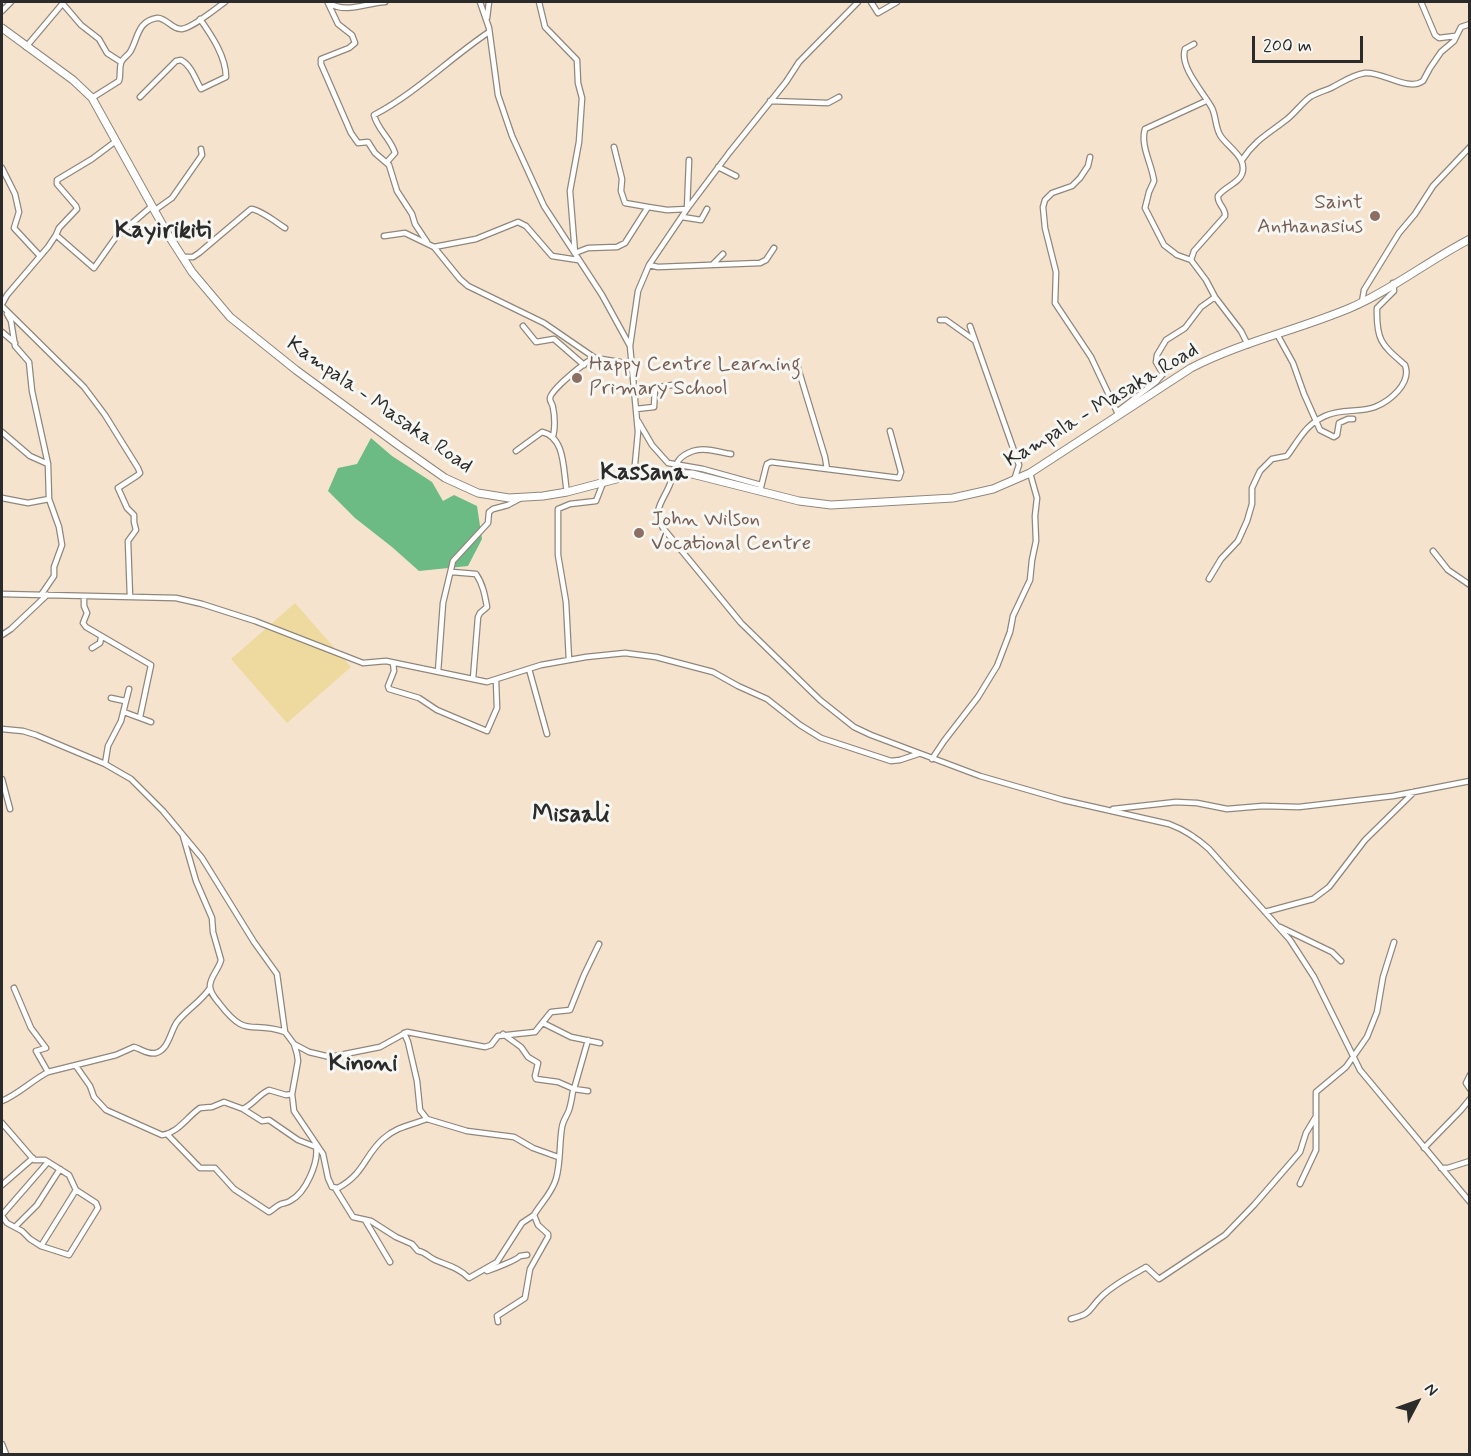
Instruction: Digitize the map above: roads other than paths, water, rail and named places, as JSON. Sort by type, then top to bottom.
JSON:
[{"type":"main road","name":"Kampala - Masaka Road","points":[[2,28],[73,80],[92,98],[182,257],[212,297],[239,325],[296,370],[445,478],[469,490],[488,496],[521,498],[567,492],[604,481],[674,469],[760,488],[807,502],[831,505],[953,498],[993,489],[1030,473],[1118,412],[1191,368],[1214,357],[1362,302],[1470,239]]},
{"type":"street","points":[[2,11],[11,2]]},
{"type":"street","points":[[26,47],[64,2],[81,25],[99,39],[107,53],[121,62]]},
{"type":"street","points":[[92,98],[119,81],[121,62],[130,52],[136,33],[148,22],[162,19],[175,28],[183,29],[225,2]]},
{"type":"street","points":[[327,2],[338,9],[385,2]]},
{"type":"street","points":[[327,2],[338,24],[352,35],[356,43],[350,48],[321,59],[321,64],[356,141],[368,142],[375,153],[387,162],[397,191],[427,242]]},
{"type":"street","points":[[349,2],[352,8]]},
{"type":"street","points":[[480,2],[487,21],[498,95],[506,123],[544,206],[602,295],[630,346]]},
{"type":"street","points":[[487,21],[489,2]]},
{"type":"street","points":[[538,2],[545,27],[578,60],[578,83],[582,98],[579,142],[570,191],[575,253]]},
{"type":"street","points":[[634,475],[638,432],[630,346],[638,291],[649,265],[687,208],[799,62],[858,2]]},
{"type":"street","points":[[871,2],[878,13],[897,2]]},
{"type":"street","points":[[1421,2],[1439,38],[1455,36]]},
{"type":"street","points":[[140,97],[176,62],[181,60],[191,69],[201,89],[226,77],[226,70],[215,42],[200,19]]},
{"type":"street","points":[[1191,260],[1194,251],[1225,216],[1225,211],[1218,202],[1218,196],[1224,188],[1241,176],[1242,160],[1258,140],[1289,118],[1313,95],[1352,76],[1374,73],[1389,79],[1420,84],[1439,54],[1454,40],[1461,27],[1470,24]]},
{"type":"street","points":[[387,162],[395,153],[374,115],[425,81],[462,50],[489,32]]},
{"type":"street","points":[[1194,44],[1185,49],[1184,58],[1198,89],[1213,110],[1221,136],[1242,160]]},
{"type":"street","points":[[770,101],[828,103],[839,97]]},
{"type":"street","points":[[1206,101],[1145,129],[1147,155],[1154,181],[1146,203],[1147,213],[1164,245],[1178,255],[1191,260],[1241,331],[1248,345]]},
{"type":"street","points":[[2,635],[11,629],[44,595],[54,576],[54,567],[62,545],[59,527],[49,500],[48,464],[32,391],[29,362],[18,351],[11,321],[3,306],[7,295],[40,256],[59,228],[77,209],[57,184],[57,180],[92,159],[116,140]]},
{"type":"street","points":[[614,147],[622,179],[621,191],[626,203],[667,210],[687,208]]},
{"type":"street","points":[[1362,302],[1364,290],[1403,227],[1415,214],[1429,190],[1470,147]]},
{"type":"street","points":[[56,235],[94,268],[123,229],[172,198],[202,155],[201,149]]},
{"type":"street","points":[[1090,157],[1089,166],[1077,182],[1052,193],[1045,200],[1043,207],[1045,228],[1056,272],[1055,303],[1091,357],[1118,412],[1163,374],[1156,362],[1160,348],[1166,340],[1185,328],[1201,307],[1215,297]]},
{"type":"street","points":[[687,208],[689,160]]},
{"type":"street","points":[[718,167],[736,176]]},
{"type":"street","points":[[2,168],[15,194],[19,212],[14,228],[40,256]]},
{"type":"street","points":[[575,253],[588,248],[618,247],[625,243],[648,207]]},
{"type":"street","points":[[182,257],[199,253],[250,209],[257,209],[285,228]]},
{"type":"street","points":[[682,217],[701,220],[707,209]]},
{"type":"street","points":[[434,247],[476,239],[518,222],[526,226],[552,256],[578,260]]},
{"type":"street","points":[[384,236],[405,233],[427,242],[434,247],[464,283],[544,323],[595,358],[632,367]]},
{"type":"street","points":[[649,265],[661,267],[763,262],[774,248]]},
{"type":"street","points":[[713,264],[723,254]]},
{"type":"street","points":[[1209,579],[1221,559],[1238,541],[1247,521],[1252,504],[1252,488],[1260,471],[1272,459],[1287,456],[1299,436],[1326,415],[1376,406],[1398,390],[1405,381],[1407,373],[1405,365],[1393,356],[1377,334],[1377,308],[1394,291],[1393,283]]},
{"type":"street","points":[[3,306],[84,387],[105,415],[138,468],[140,473],[118,488],[127,508],[134,515],[136,530],[128,541],[130,597]]},
{"type":"street","points":[[939,320],[946,320],[974,340]]},
{"type":"street","points":[[523,326],[536,342],[554,339],[584,365]]},
{"type":"street","points":[[970,326],[1019,465],[1014,480]]},
{"type":"street","points":[[2,332],[15,343]]},
{"type":"street","points":[[1277,334],[1293,363],[1320,429],[1334,437],[1338,435],[1340,423],[1353,419]]},
{"type":"street","points":[[567,492],[560,447],[553,436],[553,408],[550,394],[573,372],[595,358]]},
{"type":"street","points":[[780,369],[791,364],[798,368],[827,469]]},
{"type":"street","points":[[636,409],[654,407],[655,388],[672,386]]},
{"type":"street","points":[[637,419],[657,451],[674,469]]},
{"type":"street","points":[[760,488],[769,463],[899,478],[901,472],[891,431]]},
{"type":"street","points":[[2,432],[30,456],[48,464]]},
{"type":"street","points":[[516,451],[542,432],[553,436]]},
{"type":"street","points":[[731,454],[700,450],[684,456],[674,469],[671,483],[659,503],[660,524],[741,623],[796,678],[839,716],[871,735],[932,759],[1019,788],[1169,824],[1197,838],[1265,912],[1308,966],[1352,1057],[1370,1083],[1470,1202]]},
{"type":"street","points":[[932,759],[978,697],[997,666],[1010,632],[1013,616],[1030,580],[1036,541],[1037,498],[1030,473]]},
{"type":"street","points":[[569,660],[566,602],[558,555],[558,509],[570,504],[596,501],[604,481]]},
{"type":"street","points":[[2,498],[28,503],[49,500]]},
{"type":"street","points":[[438,672],[443,603],[455,558],[488,523],[489,513],[493,508],[508,505],[521,498]]},
{"type":"street","points":[[1433,551],[1448,570],[1470,585]]},
{"type":"street","points":[[452,572],[476,574],[482,583],[487,608],[478,617],[473,679]]},
{"type":"street","points":[[2,594],[176,598],[255,621],[363,663],[393,663],[487,682],[569,660],[625,653],[656,657],[713,672],[767,699],[811,733],[828,741],[891,761],[919,753]]},
{"type":"street","points":[[84,597],[87,613],[83,623],[108,645]]},
{"type":"street","points":[[92,648],[101,640]]},
{"type":"street","points":[[101,640],[116,643],[151,665],[140,717]]},
{"type":"street","points":[[393,663],[395,669],[388,686],[389,689],[417,697],[436,710],[487,731],[497,708],[496,680]]},
{"type":"street","points":[[529,669],[547,734]]},
{"type":"street","points":[[105,764],[110,741],[124,712],[129,689]]},
{"type":"street","points":[[111,698],[125,701]]},
{"type":"street","points":[[124,712],[150,722]]},
{"type":"street","points":[[2,729],[29,732],[105,764],[137,784],[182,833],[202,858],[254,942],[277,974],[285,1032],[294,1044],[298,1061],[292,1094],[294,1111],[323,1154],[328,1178],[351,1215],[371,1221],[412,1244],[418,1251],[424,1252],[436,1261],[450,1265],[469,1278],[485,1269],[500,1259],[522,1223],[534,1215],[551,1191],[556,1178],[562,1144],[563,1120],[569,1110],[588,1040]]},
{"type":"street","points":[[2,779],[10,809]]},
{"type":"street","points":[[1110,809],[1176,802],[1197,803],[1227,809],[1263,806],[1299,807],[1374,799],[1470,781]]},
{"type":"street","points":[[1265,912],[1313,899],[1329,887],[1365,840],[1415,791]]},
{"type":"street","points":[[2,1101],[22,1091],[48,1072],[116,1055],[134,1047],[150,1053],[158,1052],[166,1045],[177,1022],[205,996],[221,960],[213,932],[212,918],[196,881],[182,833]]},
{"type":"street","points":[[1277,926],[1312,941],[1332,952],[1341,961]]},
{"type":"street","points":[[1300,1184],[1316,1150],[1315,1118],[1318,1089],[1342,1072],[1367,1037],[1377,1012],[1383,977],[1394,942]]},
{"type":"street","points":[[294,1044],[316,1055],[330,1057],[380,1047],[412,1031],[485,1047],[491,1045],[498,1036],[503,1034],[534,1032],[551,1012],[570,1010],[599,944]]},
{"type":"street","points":[[210,987],[213,995],[236,1022],[253,1029],[275,1028],[285,1032]]},
{"type":"street","points":[[14,988],[32,1028],[46,1048],[36,1051],[48,1072]]},
{"type":"street","points":[[543,1023],[571,1037],[600,1043]]},
{"type":"street","points":[[404,1033],[417,1081],[420,1110],[427,1119]]},
{"type":"street","points":[[503,1034],[538,1063],[536,1079],[558,1082],[574,1089],[588,1091]]},
{"type":"street","points":[[76,1066],[90,1086],[94,1097],[106,1110],[156,1134],[167,1134],[178,1128],[200,1108],[212,1107],[224,1102],[243,1109],[262,1121],[269,1120],[298,1140],[316,1144]]},
{"type":"street","points":[[1470,1075],[1466,1083],[1470,1089]]},
{"type":"street","points":[[243,1109],[252,1105],[269,1090],[286,1095],[292,1094]]},
{"type":"street","points":[[1424,1148],[1470,1099]]},
{"type":"street","points":[[1071,1319],[1088,1315],[1100,1298],[1119,1282],[1146,1267],[1159,1279],[1225,1234],[1300,1152],[1306,1133],[1315,1118]]},
{"type":"street","points":[[335,1188],[356,1176],[377,1145],[390,1133],[411,1122],[427,1119],[467,1131],[519,1138],[529,1146],[558,1157]]},
{"type":"street","points":[[2,1123],[35,1161],[44,1160],[48,1162],[60,1169],[71,1177],[76,1190],[96,1203],[98,1208],[71,1254],[40,1246],[7,1223],[2,1215],[48,1162]]},
{"type":"street","points":[[167,1134],[200,1168],[215,1168],[234,1189],[269,1212],[291,1201],[304,1186],[315,1169],[318,1155],[316,1144]]},
{"type":"street","points":[[2,1185],[33,1158]]},
{"type":"street","points":[[1441,1168],[1470,1161]]},
{"type":"street","points":[[15,1227],[37,1204],[60,1169]]},
{"type":"street","points":[[40,1246],[76,1190]]},
{"type":"street","points":[[498,1322],[497,1316],[525,1298],[530,1269],[548,1238],[548,1234],[535,1220],[534,1215]]},
{"type":"street","points":[[365,1221],[390,1262]]},
{"type":"street","points":[[505,1262],[506,1247]]},
{"type":"street","points":[[485,1269],[488,1271],[505,1262],[527,1255]]},
{"type":"street","points":[[2,1444],[6,1455]]},
{"type":"place","name":"Saint Anthanasius","points":[[1375,216]]},
{"type":"place","name":"Happy Centre Learning Primary School","points":[[577,378]]},
{"type":"place","name":"John Wilson Vocational Centre","points":[[639,533]]},
{"type":"district","name":"Kayirikiti","points":[[163,232]]},
{"type":"district","name":"Kassana","points":[[644,474]]},
{"type":"district","name":"Misaali","points":[[571,816]]},
{"type":"district","name":"Kinoni","points":[[363,1065]]}]
